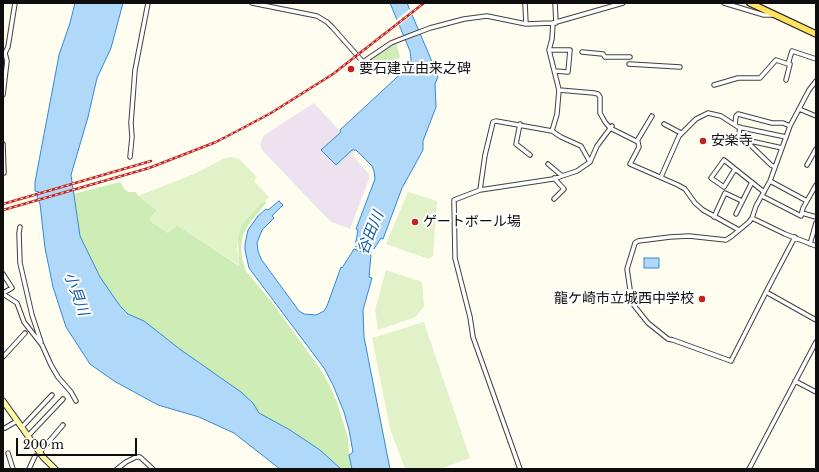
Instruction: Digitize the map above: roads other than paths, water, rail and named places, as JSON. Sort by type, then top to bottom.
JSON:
[{"type":"main road","points":[[750,3],[816,32]]},
{"type":"main road","points":[[3,402],[40,452],[55,469]]},
{"type":"street","points":[[3,95],[7,61],[4,54],[8,48],[15,3]]},
{"type":"street","points":[[130,157],[135,70],[148,3]]},
{"type":"street","points":[[252,3],[317,16],[327,22],[363,62],[391,44],[422,30],[464,19],[487,16],[526,24],[555,23],[623,3]]},
{"type":"street","points":[[525,3],[526,24]]},
{"type":"street","points":[[552,131],[557,114],[559,90],[555,71],[550,60],[549,50],[555,23],[556,3]]},
{"type":"street","points":[[724,3],[764,15],[777,15]]},
{"type":"street","points":[[549,50],[570,50],[568,72],[555,71]]},
{"type":"street","points":[[786,80],[790,64],[788,64],[792,51],[816,59]]},
{"type":"street","points":[[582,52],[603,54],[605,57],[630,57]]},
{"type":"street","points":[[714,85],[738,78],[760,78],[776,60],[788,64]]},
{"type":"street","points":[[629,64],[680,67]]},
{"type":"street","points":[[795,237],[731,361],[668,339],[648,323],[632,303],[627,271],[636,242],[689,236],[726,240],[752,218],[756,206],[770,181],[790,126],[816,81]]},
{"type":"street","points":[[559,90],[598,94],[600,97],[599,105],[602,118],[611,127],[638,142],[639,147],[630,164],[661,177],[685,190],[698,207],[739,230]]},
{"type":"street","points":[[799,109],[816,116]]},
{"type":"street","points":[[661,177],[672,149],[681,134],[696,119],[708,113],[728,119],[740,127],[786,137]]},
{"type":"street","points":[[735,125],[736,116],[738,114],[772,123],[783,123],[790,126]]},
{"type":"street","points":[[636,141],[652,116]]},
{"type":"street","points":[[480,190],[485,155],[493,122],[496,121],[520,124],[552,131],[581,146],[590,162]]},
{"type":"street","points":[[520,124],[516,144],[530,155]]},
{"type":"street","points":[[664,124],[681,134]]},
{"type":"street","points":[[520,469],[473,337],[470,317],[455,258],[454,200],[480,190],[554,178],[576,171],[590,162],[597,146],[611,127]]},
{"type":"street","points":[[740,127],[738,132],[771,165],[775,167]]},
{"type":"street","points":[[745,140],[782,148]]},
{"type":"street","points":[[3,144],[4,174]]},
{"type":"street","points":[[807,165],[816,149]]},
{"type":"street","points":[[735,169],[724,187],[711,178],[724,160],[752,182],[763,194],[796,214],[801,216],[802,213],[816,217]]},
{"type":"street","points":[[548,164],[561,175]]},
{"type":"street","points":[[554,178],[564,189],[554,199]]},
{"type":"street","points":[[770,181],[807,202]]},
{"type":"street","points":[[736,214],[752,182]]},
{"type":"street","points":[[802,213],[803,208],[816,185]]},
{"type":"street","points":[[714,217],[725,193],[742,201]]},
{"type":"street","points":[[752,218],[785,234],[816,246]]},
{"type":"street","points":[[810,244],[816,223]]},
{"type":"street","points":[[20,227],[20,263],[32,315],[42,345],[51,365],[76,401]]},
{"type":"street","points":[[3,274],[12,288],[3,294],[17,303],[24,322],[42,345]]},
{"type":"street","points":[[766,292],[816,320]]},
{"type":"street","points":[[3,357],[25,333]]},
{"type":"street","points":[[749,469],[816,342]]},
{"type":"street","points":[[812,350],[816,352]]},
{"type":"street","points":[[795,381],[816,392]]},
{"type":"street","points":[[22,427],[52,395]]},
{"type":"street","points":[[28,436],[63,399]]},
{"type":"street","points":[[5,428],[17,421]]},
{"type":"street","points":[[40,452],[62,425]]},
{"type":"street","points":[[8,453],[12,469]]},
{"type":"street","points":[[29,469],[35,456]]},
{"type":"street","points":[[117,469],[136,457],[140,457],[153,469]]},
{"type":"water","name":"小貝川","points":[[75,3],[123,3],[111,48],[97,78],[88,117],[71,175],[80,236],[100,277],[120,306],[128,314],[144,321],[181,350],[241,392],[253,403],[259,413],[290,430],[320,450],[341,469],[280,469],[234,433],[199,417],[158,405],[114,381],[90,364],[66,327],[53,287],[45,248],[40,204],[37,197],[39,192],[35,191],[35,182],[59,55]]},
{"type":"water","name":"谷田川","points":[[390,3],[407,3],[438,77],[435,84],[436,107],[423,141],[423,150],[402,188],[383,239],[381,238],[372,252],[355,246],[358,230],[356,229],[375,179],[372,166],[356,150],[352,150],[336,165],[321,150],[341,132],[340,130],[409,66],[411,60],[410,51]]},
{"type":"water","points":[[279,201],[283,205],[272,216],[274,218],[262,230],[257,243],[258,251],[261,259],[299,311],[304,314],[316,315],[324,311],[341,267],[342,268],[354,249],[371,255],[369,277],[372,278],[363,310],[364,337],[390,469],[352,469],[349,455],[353,452],[349,430],[344,412],[333,385],[324,368],[249,268],[245,250],[248,230],[258,216]]},
{"type":"water","points":[[644,258],[659,258],[659,268],[644,268]]},
{"type":"railway","points":[[3,210],[149,168],[216,142],[271,113],[333,74],[424,3]]},
{"type":"railway","points":[[3,204],[151,161]]},
{"type":"place","name":"要石建立由来之碑","points":[[351,69]]},
{"type":"place","name":"安楽寺","points":[[703,141]]},
{"type":"place","name":"ゲートボール場","points":[[415,222]]},
{"type":"place","name":"龍ケ崎市立城西中学校","points":[[702,299]]}]
